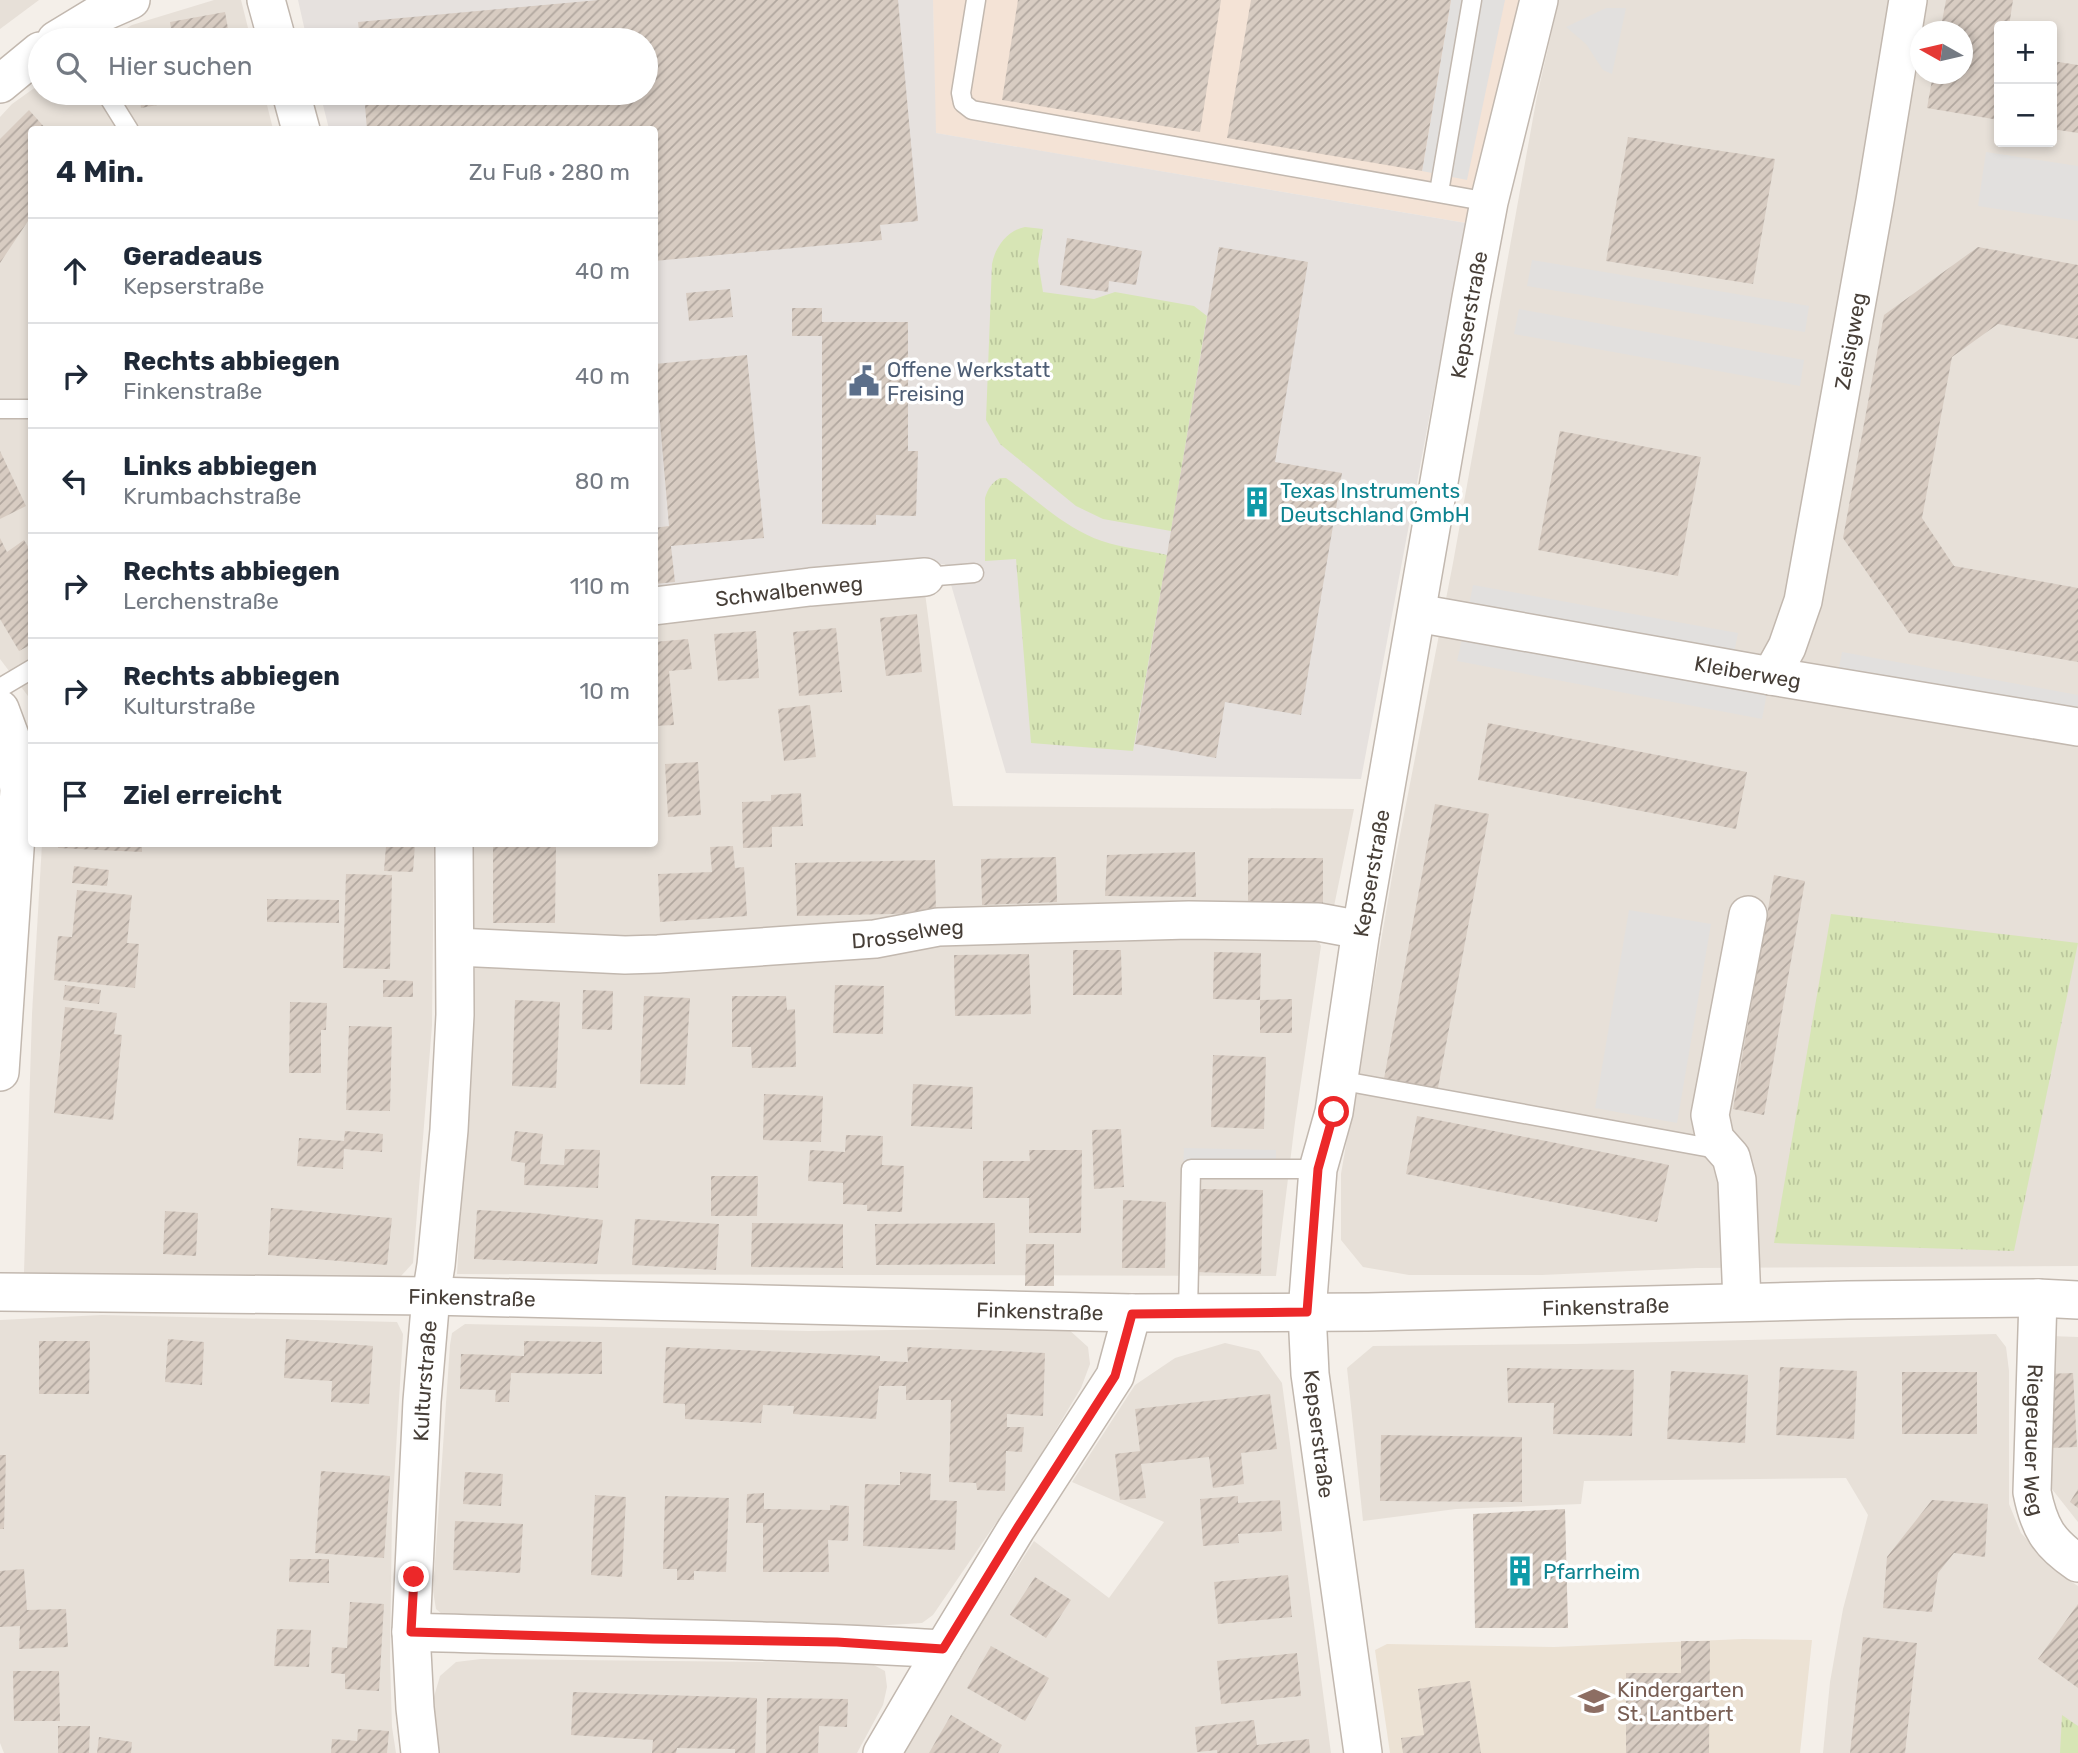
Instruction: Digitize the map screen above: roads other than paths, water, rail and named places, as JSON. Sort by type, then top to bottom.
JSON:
[{"type":"street","points":[[79,28],[99,14],[131,0]]},
{"type":"street","points":[[266,0],[274,28]]},
{"type":"street","name":"Kepserstraße","points":[[1363,1753],[1310,1374],[1307,1312],[1318,1169],[1334,1112],[1361,930],[1455,381],[1489,202],[1539,0]]},
{"type":"street","name":"Zeisigweg","points":[[1771,676],[1787,647],[1803,601],[1908,0]]},
{"type":"street","points":[[0,84],[28,64]]},
{"type":"street","points":[[294,105],[300,126]]},
{"type":"street","name":"Schwalbenweg","points":[[658,606],[810,587],[925,577]]},
{"type":"street","name":"Kleiberweg","points":[[1417,613],[2078,727]]},
{"type":"street","points":[[0,709],[13,744],[19,790],[0,1072]]},
{"type":"street","name":"Kulturstraße","points":[[420,1753],[411,1632],[421,1425],[431,1296],[449,1130],[456,947],[454,847]]},
{"type":"street","points":[[1742,1303],[1737,1180],[1731,1157],[1714,1139],[1710,1115],[1748,915]]},
{"type":"street","name":"Drosselweg","points":[[456,947],[625,955],[658,954],[875,939],[938,927],[1132,921],[1318,922],[1361,930]]},
{"type":"street","name":"Finkenstraße","points":[[0,1292],[431,1296],[1132,1314],[2038,1298],[2078,1300]]},
{"type":"street","name":"Riegerauer Weg","points":[[2038,1298],[2032,1492],[2036,1514],[2048,1538],[2078,1563]]},
{"type":"street","points":[[882,1753],[1016,1530],[1115,1376],[1132,1314]]},
{"type":"street","points":[[411,1632],[837,1642],[943,1649]]},
{"type":"lane","points":[[976,0],[961,93],[963,103],[972,110],[1489,202]]},
{"type":"lane","points":[[1439,192],[1472,0]]},
{"type":"lane","points":[[113,105],[127,126]]},
{"type":"lane","points":[[0,409],[28,409]]},
{"type":"lane","points":[[925,577],[974,573]]},
{"type":"lane","points":[[0,688],[28,671]]},
{"type":"lane","points":[[1338,1080],[1726,1151]]},
{"type":"lane","points":[[1188,1313],[1191,1169],[1318,1169]]},
{"type":"place","name":"Offene Werkstatt Freising","points":[[864,381]]},
{"type":"place","name":"Texas Instruments Deutschland GmbH","points":[[1257,502]]},
{"type":"place","name":"Pfarrheim","points":[[1520,1571]]},
{"type":"place","name":"Kindergarten St. Lantbert","points":[[1594,1701]]}]
